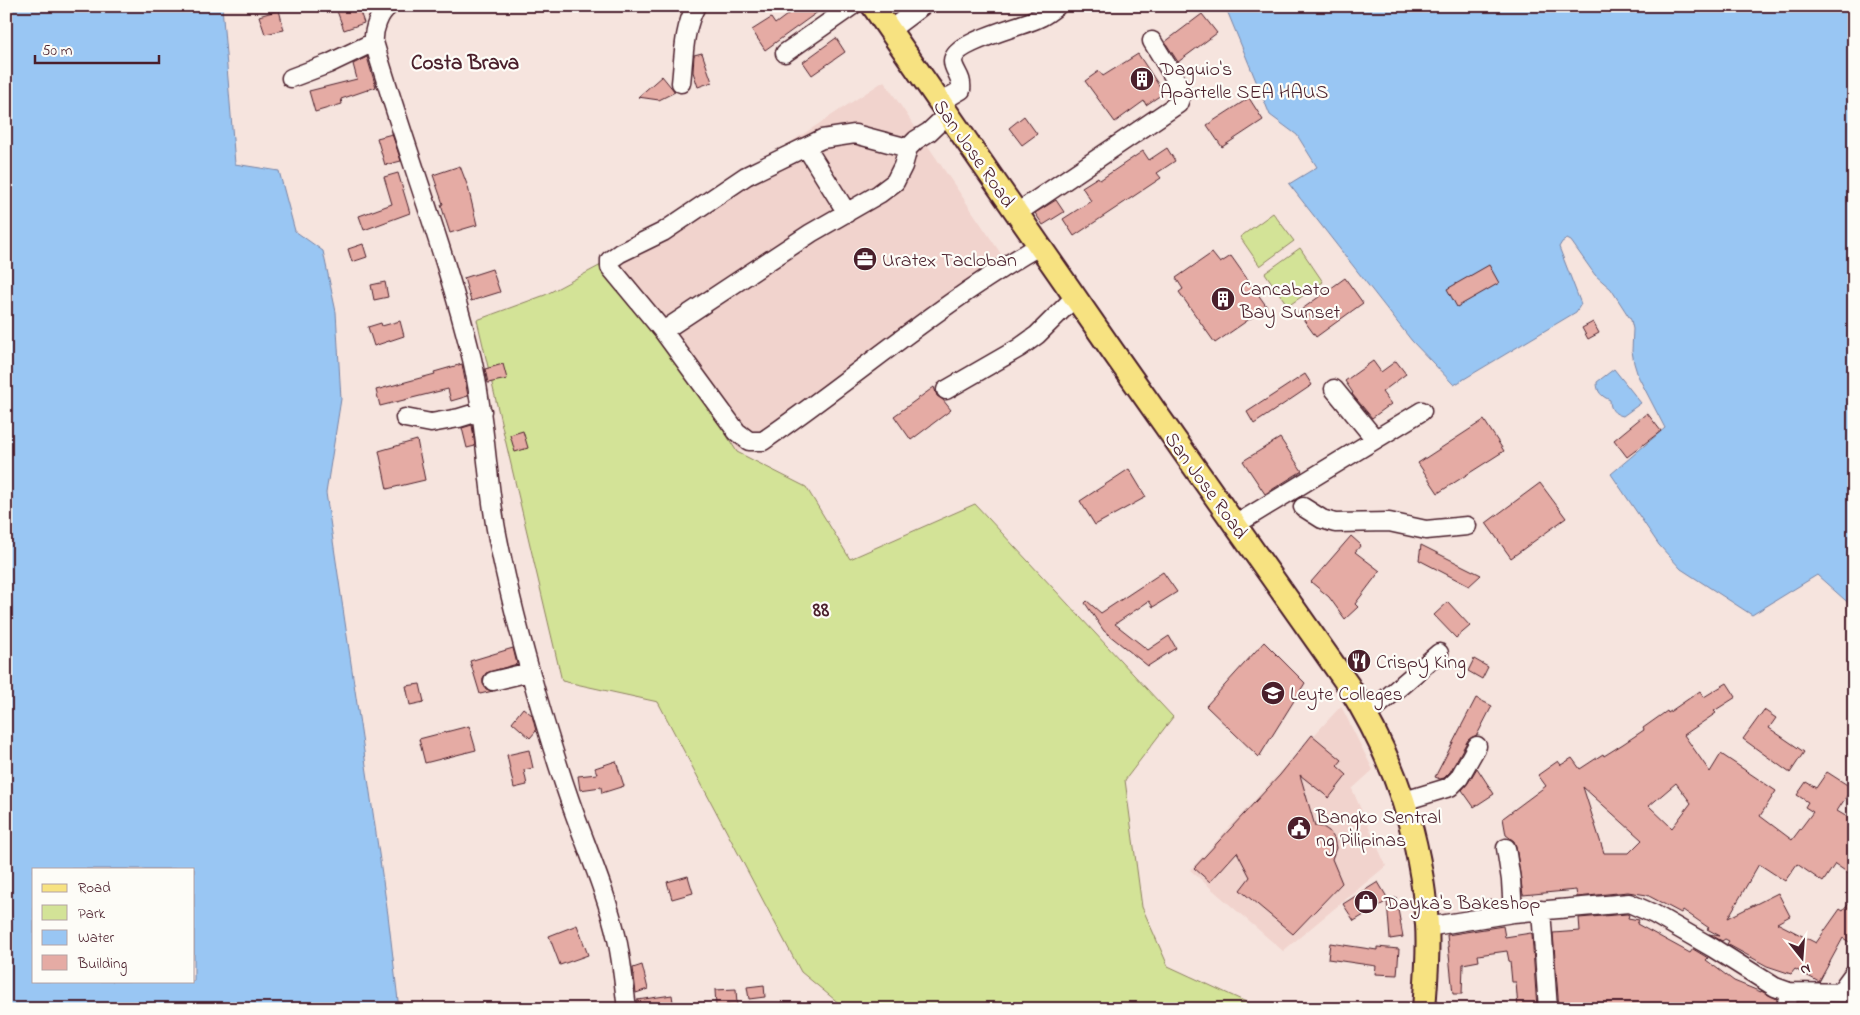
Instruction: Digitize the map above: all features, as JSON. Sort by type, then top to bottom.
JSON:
[{"type":"main road","name":"San Jose Road","points":[[873,6],[943,109],[1348,685],[1367,715],[1404,801],[1423,880],[1427,927],[1424,1009]]},
{"type":"street","points":[[389,6],[384,10],[374,32],[374,42],[435,230],[472,360],[482,411],[496,529],[530,672],[571,803],[602,884],[618,940],[627,1009]]},
{"type":"street","points":[[682,83],[689,19],[696,6]]},
{"type":"street","points":[[785,52],[852,6]]},
{"type":"street","points":[[890,30],[922,6]]},
{"type":"street","points":[[663,332],[811,233],[879,194],[896,182],[908,148],[916,140],[929,132],[943,109],[960,90],[962,82],[953,62],[955,54],[972,42],[1041,17],[1057,6]]},
{"type":"street","points":[[1016,213],[1178,104],[1181,96],[1180,87],[1152,41]]},
{"type":"street","points":[[290,78],[328,64],[374,42]]},
{"type":"street","points":[[908,148],[856,134],[822,139],[746,176],[663,232],[620,253],[610,260],[610,267],[663,332],[737,432],[748,441],[763,441],[897,342],[1009,263],[1039,246]]},
{"type":"street","points":[[806,146],[847,212]]},
{"type":"street","points":[[946,390],[1031,339],[1075,297]]},
{"type":"street","points":[[1334,389],[1375,439]]},
{"type":"street","points":[[405,418],[431,423],[459,418],[482,411]]},
{"type":"street","points":[[1235,525],[1422,411]]},
{"type":"street","points":[[1303,507],[1322,520],[1335,523],[1389,522],[1426,530],[1467,526]]},
{"type":"street","points":[[1367,715],[1439,654]]},
{"type":"street","points":[[493,681],[530,672]]},
{"type":"street","points":[[1404,801],[1450,787],[1459,778],[1477,746]]},
{"type":"street","points":[[1506,848],[1511,880],[1513,913]]},
{"type":"street","points":[[1427,927],[1513,913],[1629,903],[1654,914],[1713,948],[1765,982],[1788,1000],[1847,992],[1854,972]]},
{"type":"street","points":[[1541,910],[1548,1009]]},
{"type":"shaded area","points":[[884,81],[1014,273],[737,452],[616,257]]},
{"type":"shaded area","name":"Bangko Sentral ng Pilipinas","points":[[1341,706],[1373,770],[1352,789],[1386,866],[1283,951],[1190,870]]},
{"type":"green space","points":[[1273,213],[1294,241],[1260,266],[1240,237]]},
{"type":"green space","points":[[1300,248],[1323,282],[1288,306],[1265,273]]},
{"type":"green space","points":[[616,257],[737,452],[806,487],[850,559],[975,504],[1173,717],[1125,780],[1142,907],[1168,966],[1246,1002],[1249,1009],[846,1009],[801,972],[658,702],[562,681],[477,320],[545,295]]},
{"type":"water","points":[[6,6],[222,6],[235,164],[279,171],[295,231],[323,251],[336,312],[341,399],[326,493],[388,915],[399,1009],[6,1009]]},
{"type":"water","points":[[1221,6],[1854,6],[1854,608],[1817,575],[1752,615],[1681,569],[1659,545],[1611,474],[1665,428],[1638,376],[1632,351],[1633,329],[1631,320],[1611,289],[1595,275],[1571,241],[1567,239],[1559,247],[1581,304],[1576,312],[1454,385],[1412,341],[1289,184],[1317,167],[1297,135],[1270,115],[1228,13]]},
{"type":"water","points":[[1614,369],[1641,403],[1623,416],[1613,411],[1610,400],[1600,393],[1597,385],[1597,382]]},
{"type":"building","points":[[350,6],[358,6],[364,23],[344,30],[337,11]]},
{"type":"building","points":[[799,6],[826,6],[765,50],[752,30],[771,18],[775,24]]},
{"type":"building","points":[[279,10],[284,30],[265,34],[259,16]]},
{"type":"building","points":[[1202,14],[1217,33],[1178,62],[1165,42]]},
{"type":"building","points":[[836,38],[845,52],[812,75],[803,62]]},
{"type":"building","points":[[702,53],[712,82],[698,87],[693,72],[694,55]]},
{"type":"building","points":[[1138,54],[1164,93],[1146,105],[1144,101],[1115,122],[1085,81],[1099,71],[1103,76]]},
{"type":"building","points":[[367,57],[376,87],[341,99],[342,104],[315,112],[309,91],[357,79],[353,64]]},
{"type":"building","points":[[662,76],[675,92],[659,100],[638,97]]},
{"type":"building","points":[[1249,98],[1263,120],[1222,147],[1207,125]]},
{"type":"building","points":[[1024,116],[1037,134],[1022,145],[1009,128]]},
{"type":"building","points":[[392,134],[401,161],[385,165],[377,138]]},
{"type":"building","points":[[1167,148],[1175,161],[1157,173],[1161,178],[1074,236],[1063,219],[1091,201],[1082,187],[1098,177],[1100,180],[1143,151],[1149,160]]},
{"type":"building","points":[[460,166],[468,187],[477,225],[450,233],[433,175]]},
{"type":"building","points":[[398,173],[410,213],[364,230],[359,216],[392,204],[384,177]]},
{"type":"building","points":[[1056,200],[1064,212],[1043,225],[1035,213]]},
{"type":"building","points":[[363,244],[367,257],[352,262],[348,249]]},
{"type":"building","name":"Cancabato Bay Sunset","points":[[1212,253],[1220,263],[1231,256],[1267,307],[1215,343],[1179,292],[1183,289],[1176,278]]},
{"type":"building","points":[[1489,265],[1499,283],[1457,307],[1447,289]]},
{"type":"building","points":[[492,269],[500,292],[471,301],[464,278]]},
{"type":"building","points":[[1345,278],[1363,303],[1316,337],[1298,312]]},
{"type":"building","points":[[385,282],[388,297],[374,300],[371,285]]},
{"type":"building","points":[[400,321],[404,336],[374,346],[368,327],[381,323],[382,326]]},
{"type":"building","points":[[1593,322],[1599,333],[1588,339],[1582,328]]},
{"type":"building","points":[[1373,361],[1381,372],[1396,361],[1406,374],[1382,392],[1391,404],[1372,418],[1352,394],[1345,381]]},
{"type":"building","points":[[462,364],[468,396],[451,401],[448,389],[380,406],[376,390],[435,374],[434,372]]},
{"type":"building","points":[[503,364],[507,379],[488,383],[485,369]]},
{"type":"building","points":[[1305,374],[1312,385],[1254,424],[1247,412]]},
{"type":"building","points":[[934,387],[937,396],[951,410],[911,440],[894,416]]},
{"type":"building","points":[[1647,413],[1661,431],[1627,457],[1614,440]]},
{"type":"building","points":[[1484,420],[1504,451],[1438,493],[1418,463]]},
{"type":"building","points":[[472,425],[475,446],[467,448],[462,428]]},
{"type":"building","points":[[523,431],[528,448],[515,452],[510,435]]},
{"type":"building","points":[[1280,438],[1302,471],[1265,494],[1243,461]]},
{"type":"building","points":[[417,440],[425,480],[387,489],[379,451]]},
{"type":"building","points":[[1129,469],[1146,497],[1095,525],[1080,501]]},
{"type":"building","points":[[1540,483],[1566,518],[1511,558],[1486,523]]},
{"type":"building","points":[[1351,536],[1361,545],[1355,552],[1380,571],[1355,604],[1358,607],[1345,619],[1329,597],[1311,582]]},
{"type":"building","points":[[1421,545],[1481,575],[1469,586],[1419,560]]},
{"type":"building","points":[[1163,572],[1177,592],[1153,607],[1149,601],[1115,624],[1148,650],[1169,636],[1176,648],[1148,666],[1104,631],[1085,603],[1087,601],[1101,613]]},
{"type":"building","points":[[1448,602],[1470,626],[1456,638],[1434,615]]},
{"type":"building","points":[[1264,642],[1305,683],[1259,757],[1206,706]]},
{"type":"building","points":[[513,648],[517,664],[486,673],[483,678],[483,684],[486,689],[493,691],[480,694],[470,661]]},
{"type":"building","points":[[1474,659],[1488,667],[1482,679],[1468,671]]},
{"type":"building","points":[[1727,683],[1736,697],[1714,711],[1716,713],[1684,735],[1710,772],[1721,754],[1776,791],[1760,816],[1792,840],[1813,812],[1805,807],[1808,802],[1797,795],[1806,782],[1816,788],[1827,772],[1852,788],[1837,811],[1854,821],[1854,877],[1835,864],[1823,882],[1797,864],[1785,881],[1759,864],[1728,918],[1778,893],[1790,916],[1777,923],[1816,943],[1840,909],[1843,911],[1854,897],[1854,945],[1843,938],[1819,982],[1795,969],[1791,974],[1767,966],[1727,944],[1729,941],[1725,939],[1722,941],[1709,934],[1720,936],[1707,929],[1709,928],[1683,910],[1681,913],[1647,895],[1628,892],[1577,897],[1576,890],[1523,895],[1516,846],[1514,841],[1506,835],[1503,818],[1546,786],[1538,775],[1558,761],[1561,765],[1572,758],[1580,769],[1623,744],[1667,711],[1668,713],[1700,691],[1704,697]],"holes":[[[1676,783],[1691,803],[1672,828],[1649,806]],[[1583,787],[1642,840],[1629,853],[1604,853]]]},
{"type":"building","points":[[420,684],[424,702],[410,705],[406,686]]},
{"type":"building","points":[[1476,698],[1492,706],[1477,735],[1468,740],[1450,772],[1444,778],[1435,777]]},
{"type":"building","points":[[523,708],[532,715],[536,731],[530,738],[512,722]]},
{"type":"building","points":[[1764,710],[1776,718],[1769,728],[1804,752],[1790,773],[1743,739]]},
{"type":"building","points":[[469,726],[476,750],[425,763],[419,739]]},
{"type":"building","points":[[1312,735],[1342,760],[1337,766],[1347,775],[1329,798],[1300,775],[1315,826],[1323,827],[1334,838],[1336,848],[1332,859],[1342,883],[1293,934],[1240,890],[1250,877],[1237,852],[1210,882],[1194,868],[1280,775]]},
{"type":"building","points":[[529,750],[533,768],[524,770],[527,785],[514,788],[507,755]]},
{"type":"building","points":[[616,761],[624,786],[602,793],[601,787],[580,790],[578,776],[597,774],[595,768]]},
{"type":"building","points":[[1477,768],[1494,794],[1474,807],[1462,790]]},
{"type":"building","points":[[688,876],[693,893],[672,899],[667,882]]},
{"type":"building","name":"Dayka's Bakeshop","points":[[1378,882],[1388,899],[1396,898],[1403,937],[1390,939],[1387,901],[1354,921],[1343,904]]},
{"type":"building","points":[[1491,899],[1491,906],[1472,909],[1471,902]]},
{"type":"building","points":[[1629,915],[1628,918],[1639,920],[1637,924],[1690,953],[1693,949],[1708,958],[1706,960],[1734,981],[1777,999],[1776,1009],[1559,1009],[1553,933],[1580,931],[1579,918]]},
{"type":"building","points":[[577,925],[588,955],[560,965],[549,936]]},
{"type":"building","points":[[1503,926],[1505,937],[1532,934],[1537,1009],[1518,1009],[1516,982],[1512,982],[1507,951],[1478,955],[1479,961],[1463,964],[1462,994],[1453,994],[1447,935]]},
{"type":"building","points":[[1330,943],[1377,950],[1377,947],[1399,949],[1397,975],[1375,974],[1376,966],[1328,959]]},
{"type":"building","points":[[642,965],[648,989],[636,993],[633,968]]},
{"type":"building","points":[[764,985],[765,997],[749,999],[747,987]]},
{"type":"building","points":[[736,989],[737,1005],[716,1006],[715,990]]},
{"type":"building","points":[[672,995],[674,1009],[637,1009],[637,1000]]},
{"type":"place","name":"Daguio's Apartelle SEA HAUS","points":[[1142,79]]},
{"type":"place","name":"Uratex Tacloban","points":[[865,259]]},
{"type":"place","name":"Cancabato Bay Sunset","points":[[1223,299]]},
{"type":"place","name":"Crispy King","points":[[1359,661]]},
{"type":"place","name":"Leyte Colleges","points":[[1273,693]]},
{"type":"place","name":"Bangko Sentral ng Pilipinas","points":[[1299,828]]},
{"type":"place","name":"Dayka's Bakeshop","points":[[1366,902]]},
{"type":"district","name":"Costa Brava","points":[[465,62]]},
{"type":"district","name":"88","points":[[821,608]]}]
